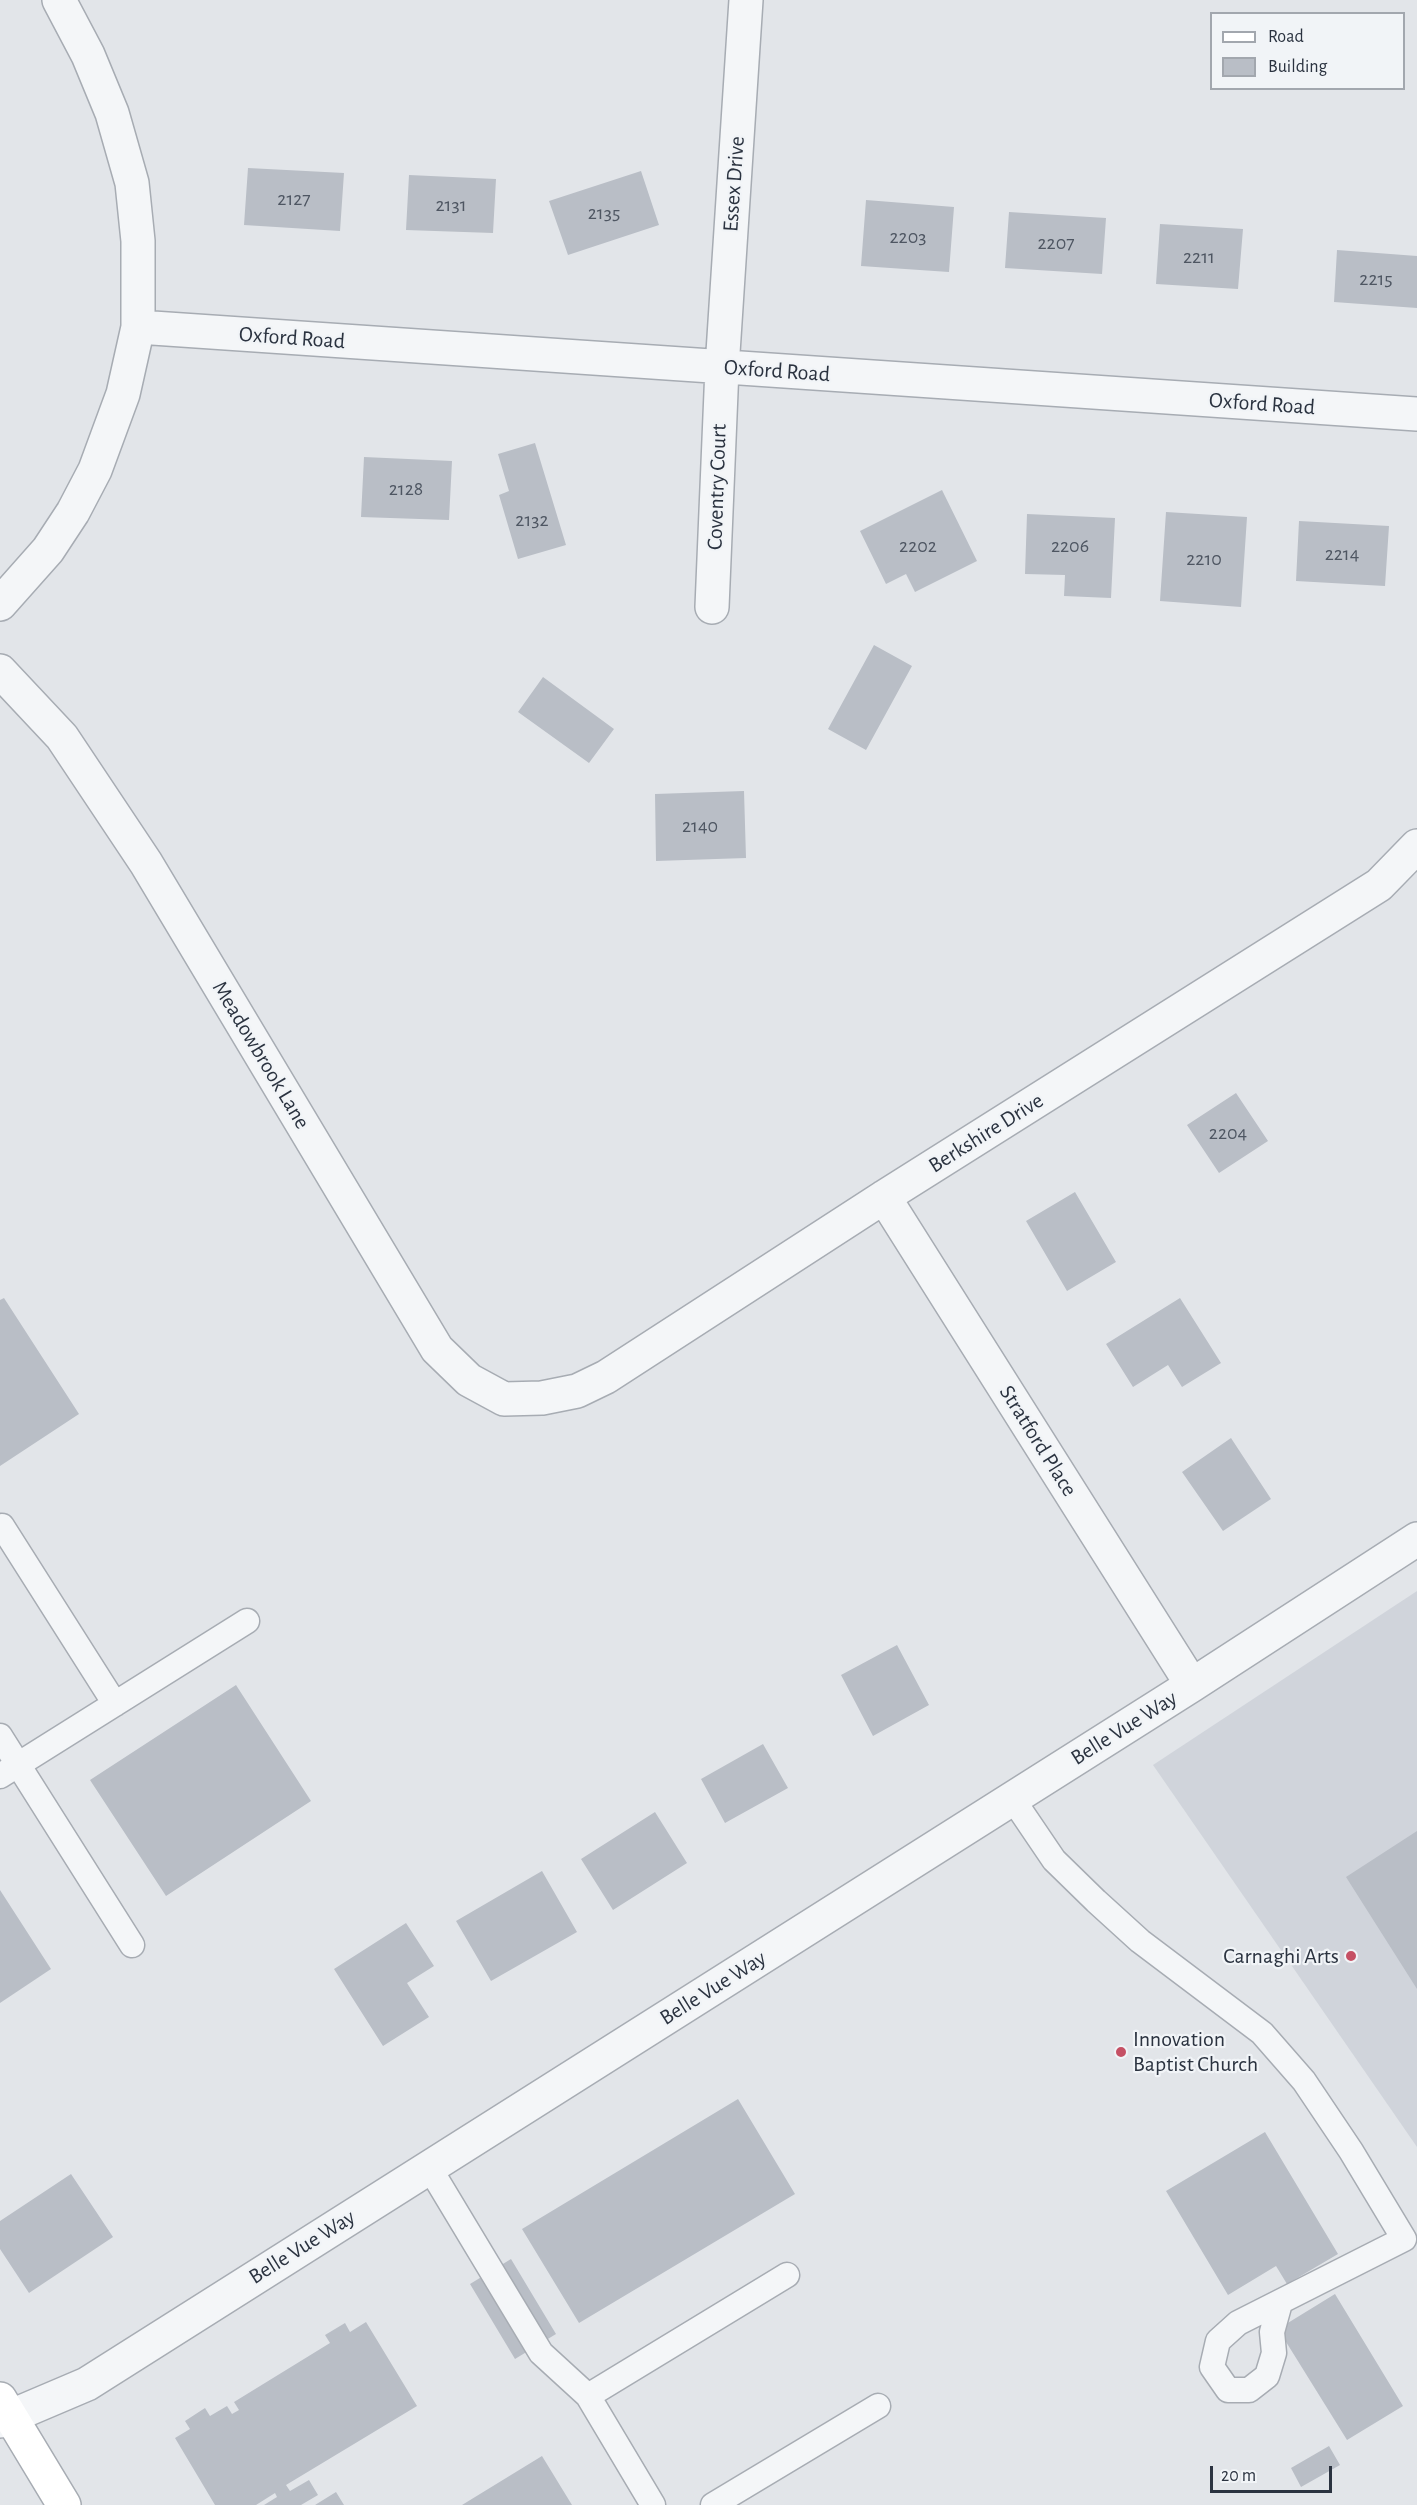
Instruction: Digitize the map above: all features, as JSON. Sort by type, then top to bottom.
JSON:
[{"type":"street","points":[[0,604],[48,550],[73,512],[95,470],[123,394],[138,327],[138,241],[132,183],[112,112],[88,56],[59,0]]},
{"type":"street","name":"Essex Drive","points":[[722,368],[746,0]]},
{"type":"street","name":"Oxford Road","points":[[138,327],[1417,414]]},
{"type":"street","name":"Coventry Court","points":[[712,607],[722,368]]},
{"type":"street","name":"Meadowbrook Lane","points":[[0,670],[62,737],[146,863],[436,1349],[469,1380],[504,1399],[542,1398]]},
{"type":"street","name":"Berkshire Drive","points":[[542,1398],[577,1391],[606,1377],[884,1197],[1379,885],[1417,846]]},
{"type":"street","name":"Stratford Place","points":[[884,1197],[1192,1685]]},
{"type":"street","name":"Belle Vue Way","points":[[3,2412],[87,2384],[1192,1685],[1417,1539]]},
{"type":"street","points":[[3,2412],[64,2505]]},
{"type":"lane","points":[[2,1526],[114,1704]]},
{"type":"lane","points":[[9,1771],[247,1621]]},
{"type":"lane","points":[[0,1736],[9,1771],[132,1945]]},
{"type":"lane","points":[[1012,1798],[1054,1860],[1096,1901],[1140,1941],[1262,2033],[1304,2080],[1351,2151],[1404,2239],[1280,2303]]},
{"type":"lane","points":[[429,2167],[541,2353],[588,2396],[653,2505]]},
{"type":"lane","points":[[588,2396],[787,2275]]},
{"type":"lane","points":[[713,2505],[878,2406]]},
{"type":"shaded area","name":"Carnaghi Arts","points":[[1417,1591],[1417,2147],[1153,1765]]},
{"type":"building","points":[[248,168],[344,173],[340,231],[244,225]]},
{"type":"building","points":[[641,171],[659,225],[568,255],[549,201]]},
{"type":"building","points":[[409,175],[496,179],[493,233],[406,230]]},
{"type":"building","points":[[866,200],[954,207],[949,272],[861,266]]},
{"type":"building","points":[[1009,212],[1106,218],[1102,274],[1005,268]]},
{"type":"building","points":[[1160,224],[1243,229],[1238,289],[1156,284]]},
{"type":"building","points":[[1337,250],[1417,256],[1417,308],[1334,302]]},
{"type":"building","points":[[535,443],[566,545],[518,559],[499,495],[509,491],[498,454]]},
{"type":"building","points":[[364,457],[452,461],[449,520],[361,517]]},
{"type":"building","points":[[942,490],[977,561],[915,592],[906,574],[886,584],[860,531]]},
{"type":"building","points":[[1166,512],[1247,517],[1241,607],[1160,601]]},
{"type":"building","points":[[1027,514],[1115,518],[1111,598],[1064,596],[1065,575],[1025,574]]},
{"type":"building","points":[[1299,521],[1389,526],[1385,586],[1296,581]]},
{"type":"building","points":[[874,645],[912,666],[866,750],[828,729]]},
{"type":"building","points":[[543,677],[614,729],[589,763],[518,712]]},
{"type":"building","points":[[744,791],[746,858],[656,861],[655,794]]},
{"type":"building","points":[[1236,1093],[1268,1141],[1219,1173],[1187,1125]]},
{"type":"building","points":[[1075,1192],[1116,1262],[1067,1291],[1026,1221]]},
{"type":"building","points":[[4,1298],[79,1414],[0,1466],[0,1300]]},
{"type":"building","points":[[1180,1298],[1221,1363],[1182,1387],[1168,1365],[1133,1387],[1106,1344]]},
{"type":"building","points":[[1231,1438],[1271,1499],[1223,1531],[1182,1472]]},
{"type":"building","points":[[897,1645],[929,1705],[873,1736],[841,1675]]},
{"type":"building","points":[[236,1685],[311,1801],[166,1896],[90,1780]]},
{"type":"building","points":[[763,1744],[788,1788],[725,1823],[701,1779]]},
{"type":"building","points":[[655,1812],[687,1863],[613,1910],[581,1859]]},
{"type":"building","points":[[1417,1831],[1417,1989],[1346,1877]]},
{"type":"building","points":[[542,1871],[577,1932],[491,1981],[456,1921]]},
{"type":"building","points":[[0,1890],[51,1969],[0,2003]]},
{"type":"building","points":[[406,1923],[434,1966],[407,1983],[429,2017],[383,2046],[334,1969]]},
{"type":"building","points":[[738,2099],[795,2194],[579,2323],[522,2229]]},
{"type":"building","points":[[1265,2132],[1338,2254],[1287,2284],[1276,2266],[1228,2295],[1166,2191]]},
{"type":"building","points":[[71,2174],[113,2237],[29,2293],[0,2249],[0,2221]]},
{"type":"building","points":[[511,2259],[556,2334],[515,2359],[470,2284]]},
{"type":"building","points":[[1335,2294],[1403,2406],[1347,2440],[1278,2329]]},
{"type":"building","points":[[366,2322],[417,2406],[286,2485],[290,2491],[309,2480],[318,2495],[301,2505],[264,2505],[277,2497],[275,2493],[256,2505],[215,2505],[175,2438],[190,2429],[185,2421],[205,2408],[210,2416],[227,2406],[232,2414],[239,2410],[234,2402],[330,2343],[325,2335],[345,2323],[350,2332]]},
{"type":"building","points":[[1329,2446],[1340,2465],[1301,2487],[1291,2468]]},
{"type":"building","points":[[542,2456],[572,2505],[462,2505]]},
{"type":"building","points":[[336,2492],[344,2505],[315,2505]]},
{"type":"place","name":"Carnaghi Arts","points":[[1351,1956]]},
{"type":"place","name":"Innovation Baptist Church","points":[[1121,2052]]}]
